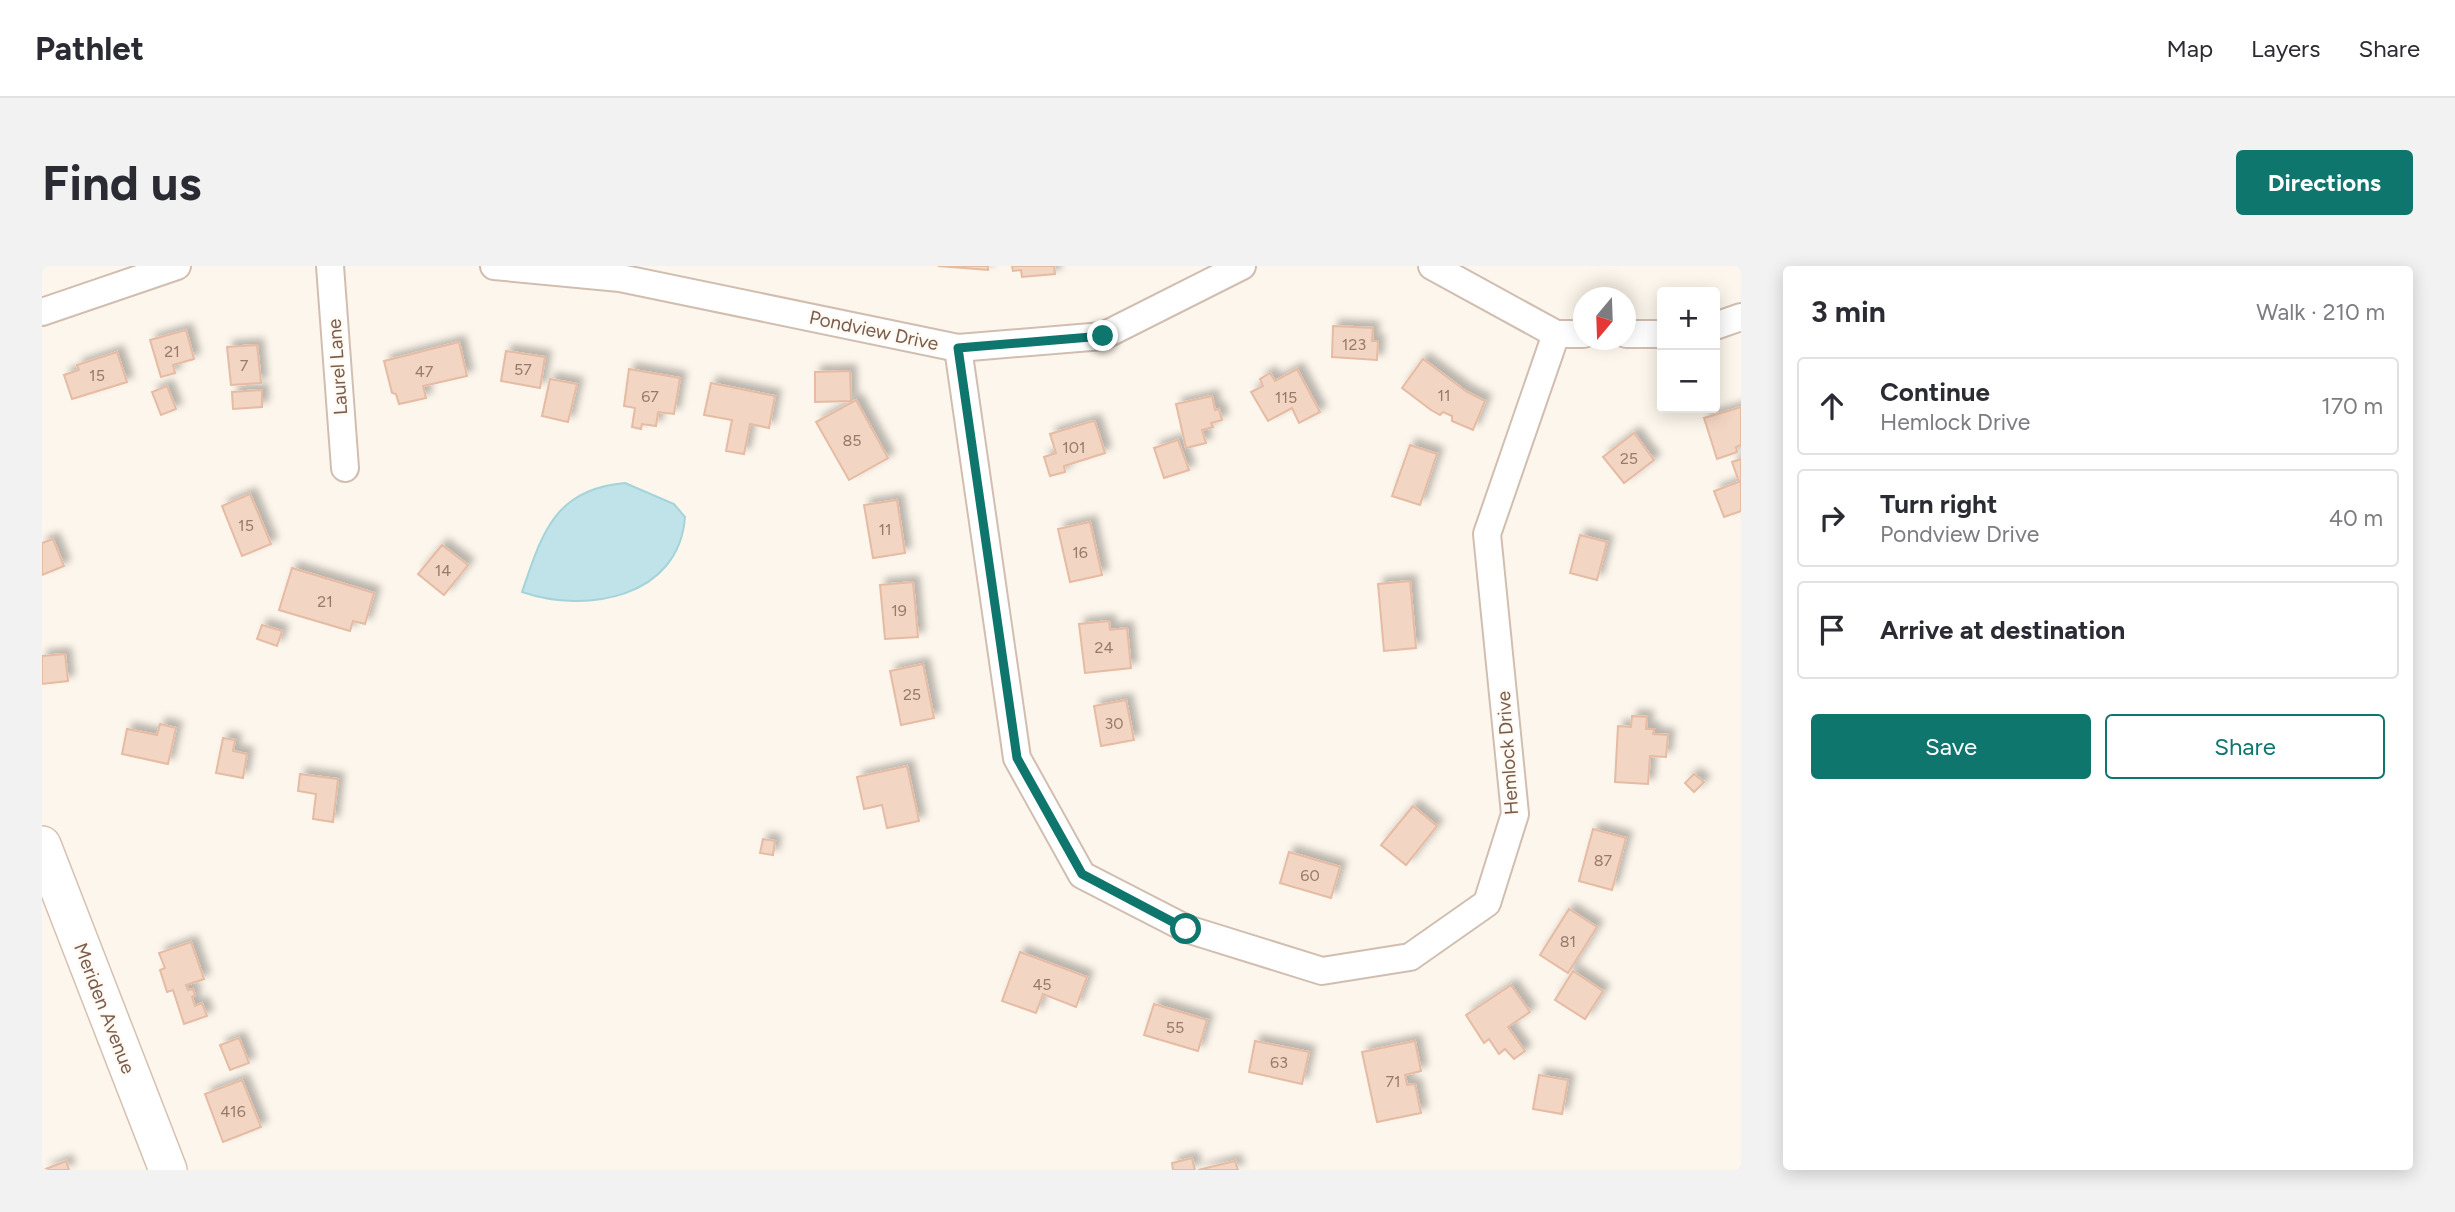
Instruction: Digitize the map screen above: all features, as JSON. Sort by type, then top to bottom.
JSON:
[{"type":"main road","name":"Meriden Avenue","points":[[42,845],[168,1170]]},
{"type":"street","points":[[42,312],[177,266]]},
{"type":"street","name":"Laurel Lane","points":[[330,266],[345,468]]},
{"type":"street","name":"Pondview Drive","points":[[494,266],[620,278],[958,348],[1103,336],[1242,266]]},
{"type":"street","points":[[1432,266],[1556,334],[1573,334]]},
{"type":"street","points":[[1720,324],[1741,317]]},
{"type":"street","name":"Hemlock Drive","points":[[958,348],[1017,758],[1082,874],[1186,929],[1322,971],[1410,957],[1487,903],[1516,814],[1487,534],[1556,334]]},
{"type":"street","points":[[1636,334],[1657,334]]},
{"type":"water","points":[[625,483],[674,504],[685,517],[679,544],[666,566],[648,582],[625,593],[600,599],[574,601],[522,592],[545,534],[566,505],[582,494]]},
{"type":"building","points":[[938,266],[988,266],[988,270]]},
{"type":"building","points":[[1012,266],[1054,266],[1055,274],[1022,277],[1021,270],[1013,271]]},
{"type":"building","points":[[1333,326],[1373,328],[1372,341],[1378,341],[1377,360],[1332,357]]},
{"type":"building","points":[[186,330],[194,359],[173,365],[175,373],[161,377],[150,340]]},
{"type":"building","points":[[459,342],[467,376],[423,386],[426,398],[399,404],[396,394],[392,393],[384,361]]},
{"type":"building","points":[[257,345],[261,383],[231,385],[227,347]]},
{"type":"building","points":[[506,351],[545,357],[540,388],[501,381]]},
{"type":"building","points":[[117,352],[127,382],[72,399],[64,375],[79,370],[77,365]]},
{"type":"building","points":[[1423,359],[1467,392],[1485,401],[1473,430],[1452,421],[1452,416],[1443,412],[1440,415],[1431,410],[1402,388]]},
{"type":"building","points":[[629,369],[680,378],[674,414],[658,412],[656,426],[642,424],[641,429],[632,427],[635,408],[624,406]]},
{"type":"building","points":[[1297,369],[1320,412],[1299,423],[1292,408],[1268,421],[1251,392],[1263,386],[1260,379],[1270,373],[1275,381]]},
{"type":"building","points":[[850,371],[851,401],[815,402],[815,372]]},
{"type":"building","points":[[550,379],[577,384],[568,422],[542,416]]},
{"type":"building","points":[[711,383],[775,396],[769,428],[750,424],[744,454],[726,451],[732,420],[704,415]]},
{"type":"building","points":[[167,386],[176,409],[161,415],[152,392]]},
{"type":"building","points":[[262,390],[262,407],[233,409],[232,392]]},
{"type":"building","points":[[1212,396],[1215,410],[1219,409],[1222,420],[1211,423],[1213,427],[1202,430],[1206,443],[1186,448],[1176,404]]},
{"type":"building","points":[[856,400],[888,458],[849,480],[816,422]]},
{"type":"building","points":[[1741,407],[1741,445],[1736,447],[1737,452],[1717,459],[1704,418]]},
{"type":"building","points":[[1093,421],[1105,453],[1064,466],[1065,472],[1050,476],[1044,457],[1056,453],[1050,434]]},
{"type":"building","points":[[1634,433],[1654,460],[1624,483],[1603,457]]},
{"type":"building","points":[[1178,440],[1189,470],[1164,478],[1154,448]]},
{"type":"building","points":[[1410,445],[1437,454],[1420,505],[1392,496]]},
{"type":"building","points":[[1741,459],[1741,511],[1724,517],[1714,491],[1739,482],[1732,462]]},
{"type":"building","points":[[250,494],[271,544],[242,556],[222,506]]},
{"type":"building","points":[[897,500],[905,553],[873,558],[864,505]]},
{"type":"building","points":[[1090,522],[1102,575],[1070,582],[1058,529]]},
{"type":"building","points":[[1580,535],[1607,542],[1597,580],[1570,573]]},
{"type":"building","points":[[53,539],[64,566],[42,575],[42,543]]},
{"type":"building","points":[[442,545],[468,565],[444,595],[418,574]]},
{"type":"building","points":[[292,568],[374,593],[365,624],[353,621],[350,631],[279,610]]},
{"type":"building","points":[[1410,581],[1416,648],[1384,651],[1378,584]]},
{"type":"building","points":[[913,582],[918,637],[885,639],[880,585]]},
{"type":"building","points":[[1109,621],[1110,630],[1127,628],[1131,668],[1085,673],[1079,624]]},
{"type":"building","points":[[262,625],[282,631],[277,646],[257,639]]},
{"type":"building","points":[[65,654],[68,681],[42,684],[42,656]]},
{"type":"building","points":[[923,664],[934,718],[901,725],[890,671]]},
{"type":"building","points":[[1126,700],[1134,740],[1101,746],[1094,706]]},
{"type":"building","points":[[1632,716],[1647,717],[1646,729],[1654,729],[1653,734],[1668,735],[1666,757],[1650,756],[1648,784],[1615,782],[1618,726],[1631,727]]},
{"type":"building","points":[[160,724],[176,728],[168,764],[122,754],[127,729],[157,735]]},
{"type":"building","points":[[223,738],[235,740],[233,751],[247,754],[243,778],[216,773]]},
{"type":"building","points":[[907,766],[919,821],[887,828],[882,805],[864,809],[857,777]]},
{"type":"building","points":[[300,774],[338,779],[333,822],[313,819],[316,794],[298,791]]},
{"type":"building","points":[[1694,774],[1704,782],[1694,792],[1685,783]]},
{"type":"building","points":[[1413,806],[1437,826],[1406,865],[1381,845]]},
{"type":"building","points":[[1593,829],[1626,838],[1612,890],[1579,881]]},
{"type":"building","points":[[763,839],[775,841],[773,855],[760,853]]},
{"type":"building","points":[[1289,852],[1340,867],[1331,898],[1280,883]]},
{"type":"building","points":[[1569,909],[1597,927],[1568,973],[1540,955]]},
{"type":"building","points":[[191,942],[204,979],[186,985],[188,990],[193,989],[195,1006],[202,1003],[207,1016],[184,1024],[173,990],[167,992],[160,970],[165,968],[159,953]]},
{"type":"building","points":[[1020,952],[1087,977],[1076,1007],[1043,994],[1036,1013],[1002,1001]]},
{"type":"building","points":[[1573,971],[1603,991],[1585,1019],[1555,1000]]},
{"type":"building","points":[[1511,985],[1530,1012],[1508,1027],[1525,1051],[1514,1059],[1505,1049],[1499,1054],[1489,1039],[1484,1043],[1466,1015]]},
{"type":"building","points":[[1154,1004],[1207,1020],[1198,1051],[1144,1035]]},
{"type":"building","points":[[239,1038],[249,1063],[230,1070],[220,1045]]},
{"type":"building","points":[[1255,1041],[1309,1052],[1302,1084],[1249,1072]]},
{"type":"building","points":[[1415,1041],[1421,1071],[1405,1075],[1407,1085],[1415,1084],[1421,1113],[1377,1122],[1362,1052]]},
{"type":"building","points":[[1539,1075],[1568,1080],[1562,1114],[1533,1109]]},
{"type":"building","points":[[242,1080],[261,1127],[223,1142],[205,1094]]},
{"type":"building","points":[[1192,1158],[1195,1170],[1173,1170],[1172,1163]]},
{"type":"building","points":[[66,1161],[69,1170],[43,1170]]},
{"type":"building","points":[[1235,1161],[1238,1170],[1198,1170]]},
{"type":"route","points":[[1103,336],[958,348],[1017,758],[1082,874],[1186,929]]}]
